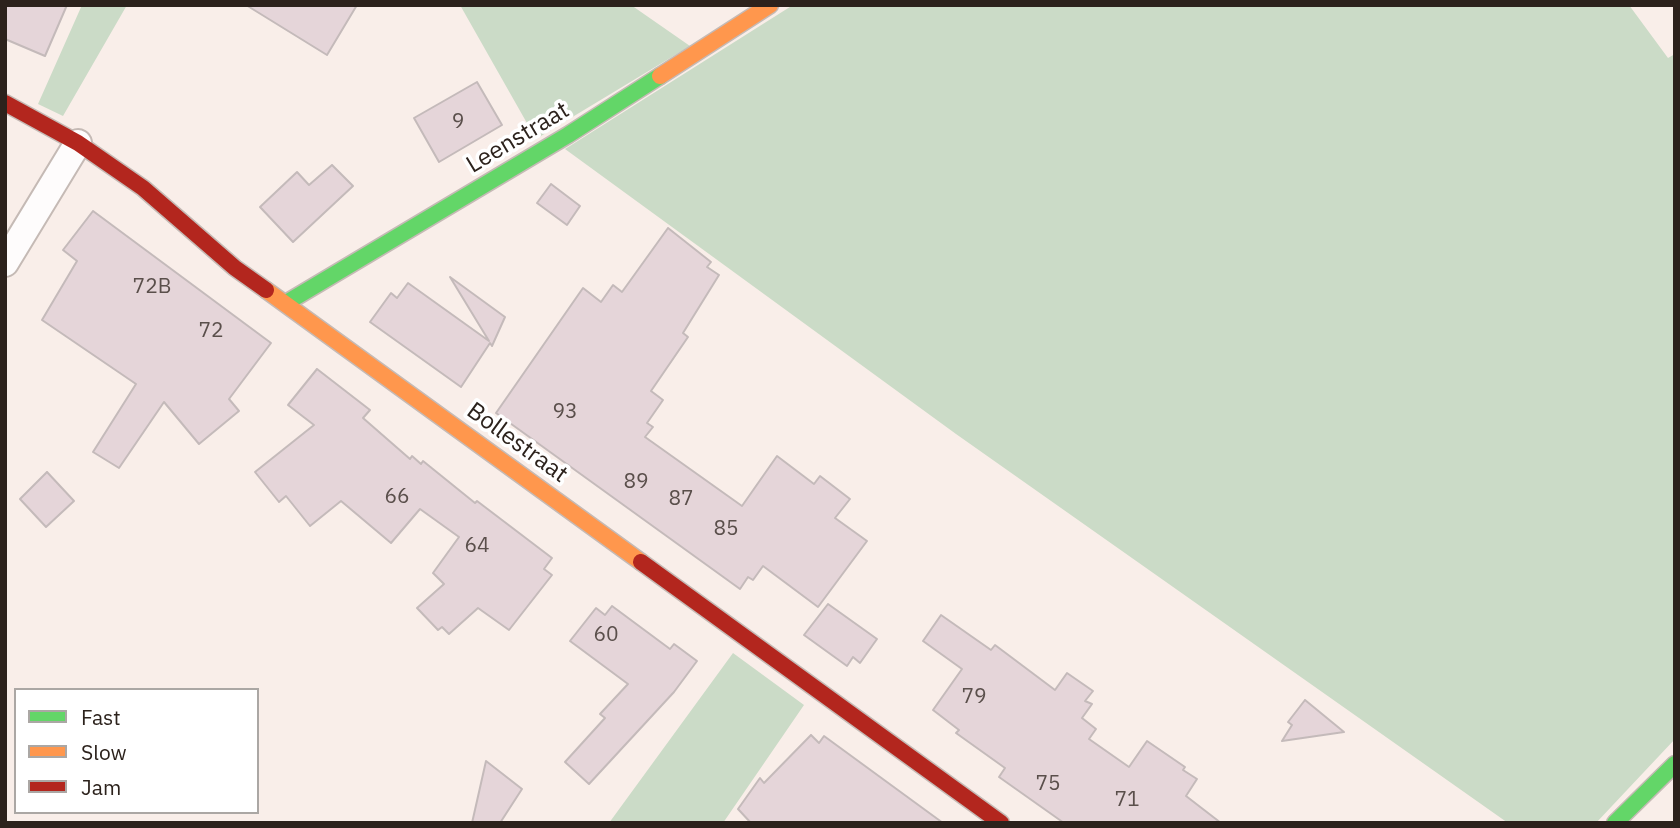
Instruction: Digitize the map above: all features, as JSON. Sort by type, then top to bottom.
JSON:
[{"type":"street","name":"Leenstraat","points":[[286,303],[568,135],[770,5]]},
{"type":"street","name":"Bollestraat","points":[[5,103],[78,143],[143,188],[235,268],[1001,823]]},
{"type":"street","points":[[5,263],[78,143]]},
{"type":"street","points":[[1615,823],[1675,764]]},
{"type":"green space","points":[[82,5],[127,5],[63,116],[38,104]]},
{"type":"green space","points":[[460,5],[631,5],[690,46],[536,139]]},
{"type":"green space","points":[[793,5],[1629,5],[1668,58],[1675,54],[1675,739],[1596,823],[1508,823],[956,434],[565,149]]},
{"type":"green space","points":[[733,653],[804,705],[723,823],[609,823]]},
{"type":"building","points":[[5,5],[67,5],[45,56],[5,39]]},
{"type":"building","points":[[246,5],[357,5],[327,55]]},
{"type":"building","points":[[477,82],[502,125],[439,162],[414,118]]},
{"type":"building","points":[[332,165],[353,186],[293,242],[260,207],[297,172],[309,185]]},
{"type":"building","points":[[551,184],[580,206],[567,225],[537,203]]},
{"type":"building","points":[[93,211],[271,343],[229,399],[239,411],[199,444],[164,402],[119,468],[93,452],[136,384],[42,320],[77,261],[63,250]]},
{"type":"building","points":[[668,228],[711,262],[707,267],[719,275],[683,333],[688,337],[651,391],[663,400],[647,423],[653,427],[645,437],[742,506],[777,456],[814,484],[820,476],[850,499],[835,518],[867,541],[818,607],[763,566],[753,580],[748,577],[740,589],[496,413],[583,288],[601,302],[613,285],[622,292]]},
{"type":"building","points":[[450,277],[505,317],[492,346],[490,343],[461,387],[370,322],[391,293],[397,298],[408,283],[489,341]]},
{"type":"building","points":[[317,369],[370,410],[363,418],[410,459],[412,456],[421,464],[423,461],[475,503],[477,501],[552,558],[544,569],[552,575],[509,630],[478,608],[449,634],[442,627],[438,630],[417,608],[444,584],[433,573],[459,537],[420,509],[391,543],[341,501],[310,526],[286,496],[279,502],[255,472],[314,425],[288,405]]},
{"type":"building","points":[[47,472],[74,501],[46,527],[20,499]]},
{"type":"building","points":[[828,604],[877,639],[860,663],[853,657],[847,666],[804,635]]},
{"type":"building","points":[[612,606],[670,649],[674,644],[697,661],[674,692],[589,784],[565,762],[605,718],[600,714],[628,684],[570,641],[596,608],[605,615]]},
{"type":"building","points":[[941,615],[991,650],[995,645],[1055,690],[1067,673],[1093,691],[1085,701],[1092,704],[1082,718],[1096,729],[1089,739],[1129,767],[1147,741],[1185,767],[1183,770],[1197,779],[1186,796],[1221,823],[1064,823],[999,777],[1005,768],[956,733],[959,730],[933,710],[962,669],[923,641]]},
{"type":"building","points":[[1305,700],[1344,732],[1282,741],[1292,725],[1288,722]]},
{"type":"building","points":[[811,735],[819,743],[824,736],[943,823],[751,823],[738,809],[760,778],[764,783]]},
{"type":"building","points":[[486,761],[522,789],[500,823],[472,823]]},
{"type":"traffic: fast","points":[[286,303],[568,135],[660,76]]},
{"type":"traffic: fast","points":[[1615,823],[1675,764]]},
{"type":"traffic: slow","points":[[660,76],[770,5]]},
{"type":"traffic: slow","points":[[266,290],[641,562]]},
{"type":"traffic: jam","points":[[5,103],[78,143],[143,188],[235,268],[266,290]]},
{"type":"traffic: jam","points":[[641,562],[1001,823]]}]
